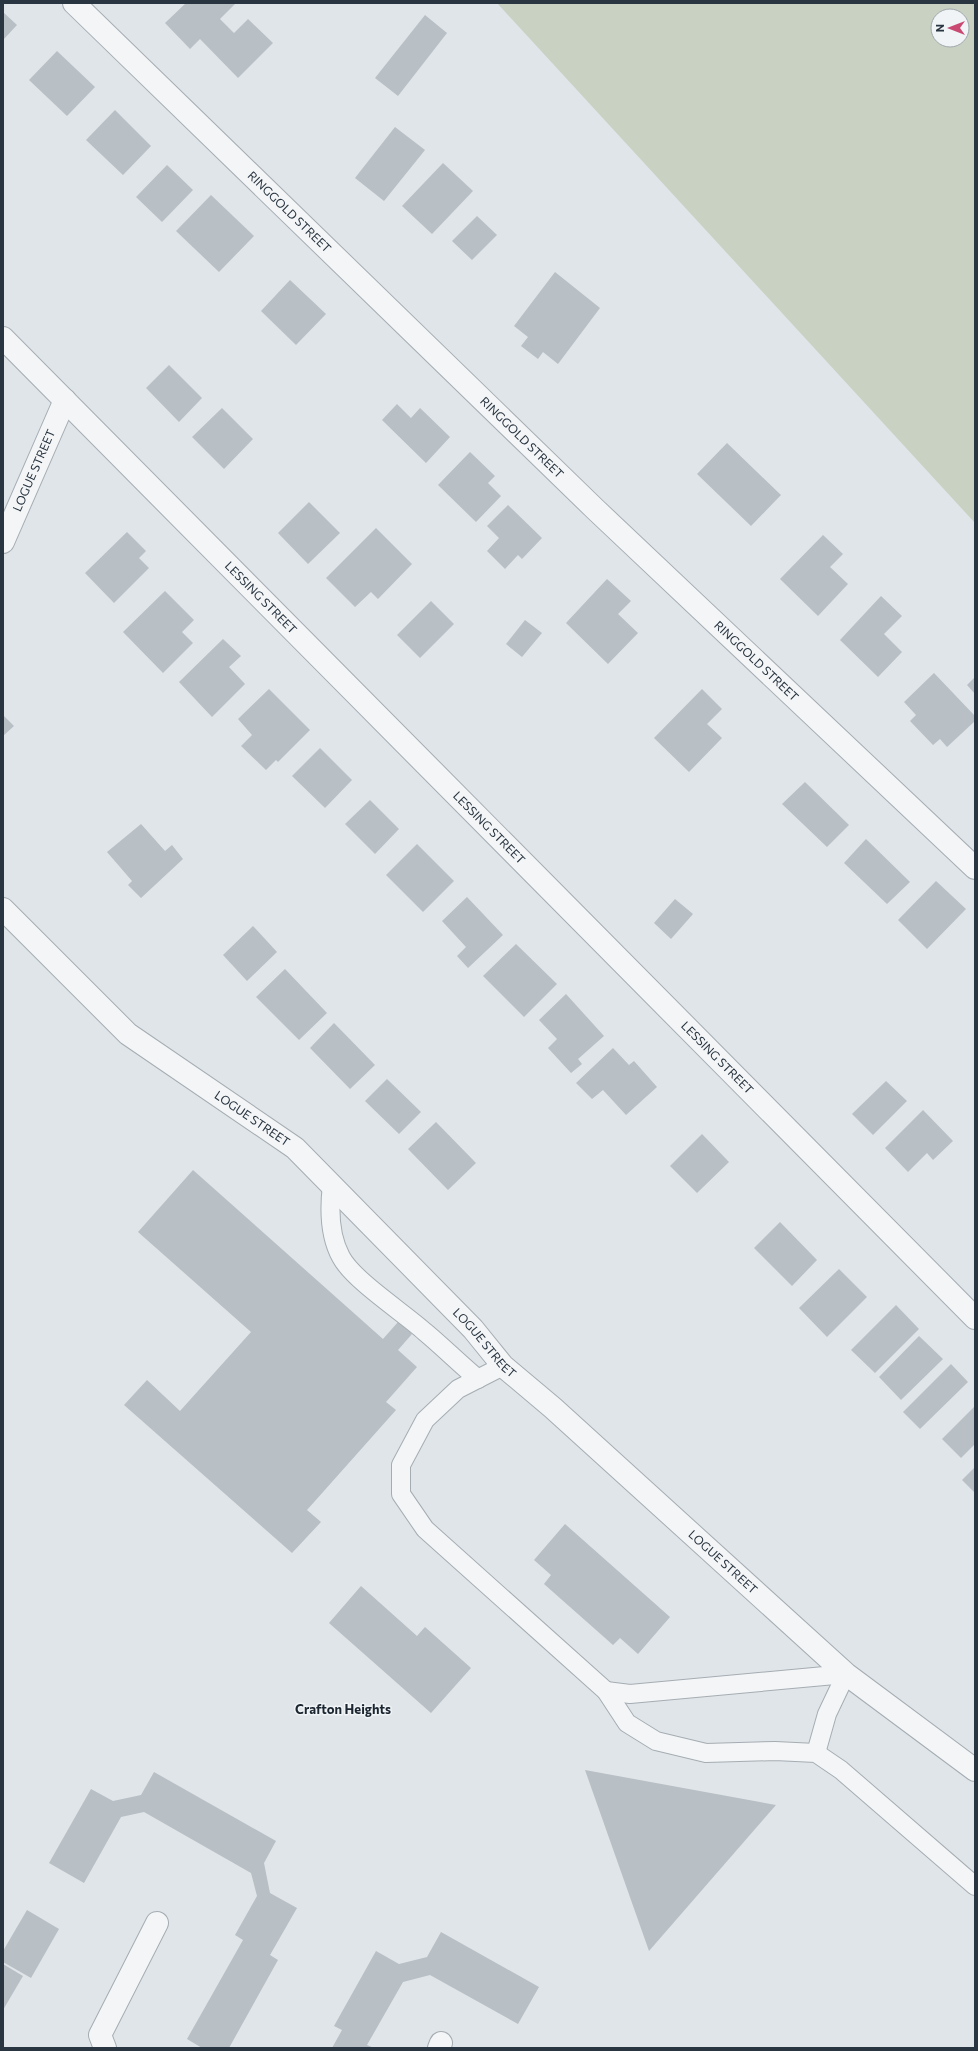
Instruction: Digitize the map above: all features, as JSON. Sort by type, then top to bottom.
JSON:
[{"type":"street","name":"RINGGOLD STREET","points":[[74,3],[595,509],[975,868]]},
{"type":"street","name":"LESSING STREET","points":[[3,338],[975,1318]]},
{"type":"street","name":"LOGUE STREET","points":[[3,542],[65,400]]},
{"type":"street","name":"LOGUE STREET","points":[[3,909],[128,1034],[295,1148],[474,1329],[503,1366],[553,1408],[846,1674],[975,1770]]},
{"type":"street","points":[[105,2048],[100,2035],[157,1923]]},
{"type":"lane","points":[[332,1185],[330,1205],[331,1228],[341,1257],[354,1274],[426,1332],[478,1379]]},
{"type":"lane","points":[[503,1366],[458,1389],[425,1420],[401,1465],[401,1494],[425,1529],[606,1691],[628,1723],[656,1741],[706,1752],[816,1752],[841,1770],[975,1886]]},
{"type":"lane","points":[[606,1691],[630,1694],[846,1674]]},
{"type":"lane","points":[[816,1752],[827,1714],[846,1674]]},
{"type":"green space","points":[[497,3],[975,3],[975,523]]},
{"type":"building","points":[[186,3],[236,3],[220,19],[234,33],[248,19],[273,43],[238,78],[200,39],[190,49],[165,23]]},
{"type":"building","points":[[3,12],[17,25],[3,40]]},
{"type":"building","points":[[425,15],[447,33],[398,96],[375,78]]},
{"type":"building","points":[[57,51],[95,87],[67,116],[29,80]]},
{"type":"building","points":[[115,110],[151,146],[123,175],[86,140]]},
{"type":"building","points":[[395,127],[425,150],[384,201],[355,178]]},
{"type":"building","points":[[443,163],[473,191],[432,234],[402,206]]},
{"type":"building","points":[[167,165],[193,190],[162,222],[136,197]]},
{"type":"building","points":[[211,195],[254,236],[219,272],[176,231]]},
{"type":"building","points":[[477,216],[497,235],[472,260],[452,241]]},
{"type":"building","points":[[555,272],[600,308],[558,364],[543,352],[538,359],[521,346],[528,337],[514,326]]},
{"type":"building","points":[[290,280],[326,314],[296,345],[261,311]]},
{"type":"building","points":[[169,365],[202,398],[179,422],[146,388]]},
{"type":"building","points":[[397,404],[411,418],[420,408],[450,437],[426,463],[382,420]]},
{"type":"building","points":[[222,408],[253,439],[224,469],[192,437]]},
{"type":"building","points":[[727,443],[781,495],[751,526],[697,474]]},
{"type":"building","points":[[470,452],[495,476],[488,483],[501,496],[476,522],[438,485]]},
{"type":"building","points":[[309,502],[340,533],[308,564],[278,533]]},
{"type":"building","points":[[508,505],[542,538],[522,559],[518,555],[505,569],[487,551],[499,538],[487,526]]},
{"type":"building","points":[[376,528],[412,564],[378,599],[371,592],[355,607],[326,578]]},
{"type":"building","points":[[127,532],[146,551],[139,558],[149,568],[114,603],[85,573]]},
{"type":"building","points":[[823,535],[843,554],[830,567],[848,584],[818,616],[780,579]]},
{"type":"building","points":[[607,579],[631,601],[618,614],[638,633],[608,664],[566,623]]},
{"type":"building","points":[[165,591],[194,620],[182,632],[193,643],[163,673],[123,632]]},
{"type":"building","points":[[881,596],[902,616],[884,634],[902,652],[878,677],[840,640]]},
{"type":"building","points":[[431,601],[454,624],[420,658],[397,635]]},
{"type":"building","points":[[525,620],[542,633],[522,657],[506,644]]},
{"type":"building","points":[[223,639],[241,656],[229,667],[245,684],[212,717],[179,682]]},
{"type":"building","points":[[934,673],[975,716],[975,721],[947,747],[940,739],[933,745],[910,721],[916,715],[904,702]]},
{"type":"building","points":[[975,677],[975,694],[967,685]]},
{"type":"building","points":[[269,689],[310,730],[278,762],[276,760],[266,770],[241,746],[252,735],[238,719]]},
{"type":"building","points":[[702,689],[722,709],[707,724],[722,738],[689,772],[654,738]]},
{"type":"building","points":[[3,715],[14,726],[3,736]]},
{"type":"building","points":[[320,748],[352,780],[325,808],[292,776]]},
{"type":"building","points":[[805,782],[849,825],[827,847],[782,804]]},
{"type":"building","points":[[370,800],[399,829],[375,854],[345,824]]},
{"type":"building","points":[[141,824],[165,851],[172,845],[183,859],[141,898],[128,885],[132,881],[107,852]]},
{"type":"building","points":[[866,839],[910,882],[887,904],[844,863]]},
{"type":"building","points":[[417,844],[454,881],[423,912],[386,875]]},
{"type":"building","points":[[936,881],[966,909],[927,949],[898,920]]},
{"type":"building","points":[[467,897],[503,935],[468,968],[457,956],[466,947],[442,921]]},
{"type":"building","points":[[675,899],[693,914],[671,939],[654,923]]},
{"type":"building","points":[[253,926],[277,952],[247,981],[223,955]]},
{"type":"building","points":[[516,944],[557,984],[524,1017],[483,976]]},
{"type":"building","points":[[285,969],[327,1013],[299,1040],[256,997]]},
{"type":"building","points":[[566,994],[604,1036],[578,1059],[582,1064],[571,1073],[548,1048],[557,1039],[539,1020]]},
{"type":"building","points":[[334,1023],[375,1065],[350,1089],[310,1048]]},
{"type":"building","points":[[613,1048],[629,1065],[634,1061],[657,1087],[626,1115],[603,1090],[592,1099],[576,1083]]},
{"type":"building","points":[[387,1079],[421,1112],[399,1134],[365,1101]]},
{"type":"building","points":[[886,1081],[907,1101],[873,1135],[852,1114]]},
{"type":"building","points":[[923,1110],[953,1141],[933,1160],[927,1153],[908,1172],[885,1148]]},
{"type":"building","points":[[436,1122],[476,1163],[448,1190],[408,1149]]},
{"type":"building","points":[[702,1134],[729,1162],[697,1193],[670,1166]]},
{"type":"building","points":[[193,1170],[383,1339],[398,1322],[412,1334],[398,1350],[417,1367],[386,1402],[396,1410],[307,1510],[321,1522],[292,1553],[124,1405],[147,1380],[180,1411],[251,1332],[138,1232]]},
{"type":"building","points":[[780,1222],[817,1260],[792,1286],[754,1248]]},
{"type":"building","points":[[839,1269],[867,1297],[827,1337],[799,1308]]},
{"type":"building","points":[[896,1305],[919,1329],[875,1373],[851,1350]]},
{"type":"building","points":[[919,1336],[943,1359],[901,1400],[879,1377]]},
{"type":"building","points":[[951,1364],[968,1382],[920,1429],[903,1412]]},
{"type":"building","points":[[975,1406],[975,1444],[961,1458],[942,1439]]},
{"type":"building","points":[[975,1467],[975,1493],[962,1480]]},
{"type":"building","points":[[565,1524],[670,1617],[638,1654],[620,1638],[613,1645],[544,1584],[551,1575],[534,1560]]},
{"type":"building","points":[[361,1586],[417,1636],[425,1627],[471,1668],[431,1713],[329,1623]]},
{"type":"building","points":[[585,1770],[776,1805],[649,1951]]},
{"type":"building","points":[[154,1772],[276,1841],[264,1863],[270,1893],[297,1908],[270,1955],[278,1960],[229,2048],[202,2048],[187,2039],[243,1940],[235,1935],[257,1896],[251,1873],[144,1812],[121,1817],[84,1883],[49,1863],[91,1789],[113,1801],[141,1795]]},
{"type":"building","points":[[27,1910],[59,1929],[31,1978],[3,1962],[3,1951]]},
{"type":"building","points":[[441,1932],[539,1987],[518,2024],[430,1975],[403,1982],[367,2045],[374,2048],[332,2048],[342,2030],[334,2026],[376,1951],[399,1964],[427,1957]]},
{"type":"building","points":[[3,1964],[23,1976],[3,2010]]},
{"type":"district","name":"Crafton Heights","points":[[343,1709]]}]
